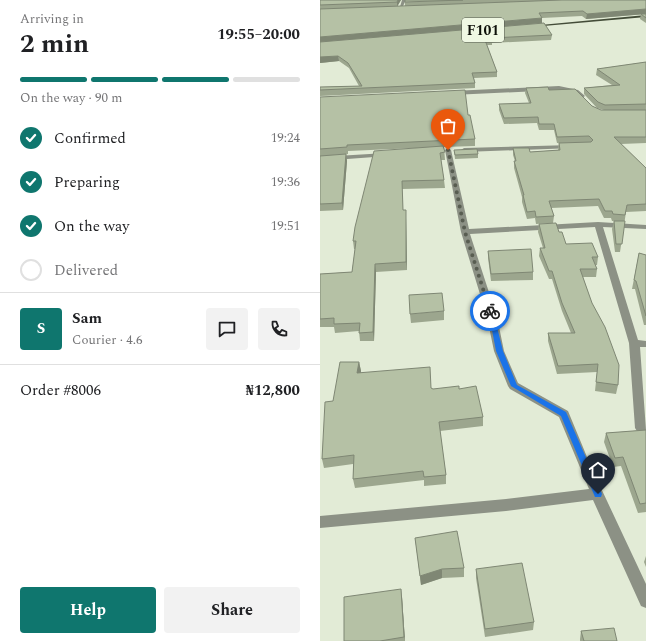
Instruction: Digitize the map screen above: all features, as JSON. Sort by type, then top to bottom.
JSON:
[{"type":"main road","name":"F101","points":[[526,26],[646,16]]},
{"type":"street","points":[[400,9],[404,0]]},
{"type":"street","points":[[393,10],[407,9]]},
{"type":"street","points":[[442,93],[570,89],[576,91],[585,101]]},
{"type":"street","points":[[580,146],[445,150],[465,232],[492,317],[499,351],[514,386],[564,414],[646,601]]},
{"type":"street","points":[[320,160],[396,154]]},
{"type":"street","points":[[465,232],[598,224],[646,228]]},
{"type":"street","points":[[598,224],[634,343],[641,428]]},
{"type":"street","points":[[634,343],[646,344]]},
{"type":"street","points":[[320,522],[506,505],[598,494]]},
{"type":"building","points":[[320,0],[398,0],[397,2],[320,5]]},
{"type":"building","points":[[405,0],[463,0],[405,2]]},
{"type":"building","points":[[562,0],[646,0],[646,9],[587,14],[583,11],[539,13],[542,18],[320,37],[320,9]]},
{"type":"building","points":[[544,23],[552,35],[491,38],[492,40],[485,40],[497,72],[472,73],[475,83],[320,90],[320,87],[362,86],[348,63],[338,56],[320,57],[320,42]]},
{"type":"building","points":[[646,62],[646,104],[605,105],[598,102],[584,88],[620,85],[597,69]]},
{"type":"building","points":[[548,87],[549,90],[575,89],[592,106],[601,110],[646,110],[646,137],[614,137],[646,168],[646,204],[627,205],[625,215],[613,214],[612,211],[605,211],[599,199],[549,201],[554,216],[536,217],[535,211],[527,212],[524,195],[514,161],[516,161],[513,148],[529,148],[530,152],[560,150],[559,143],[591,142],[593,140],[589,136],[557,137],[554,124],[539,124],[538,117],[504,118],[499,104],[531,103],[526,88]]},
{"type":"building","points":[[465,90],[468,115],[470,115],[475,139],[347,145],[347,147],[320,149],[320,97]]},
{"type":"building","points":[[443,146],[445,152],[440,153],[444,180],[402,181],[403,210],[406,210],[406,262],[375,264],[373,332],[359,333],[360,323],[334,324],[334,318],[320,319],[320,274],[352,272],[356,241],[353,241],[355,227],[374,151]]},
{"type":"building","points":[[477,149],[478,154],[455,155],[454,150]]},
{"type":"building","points":[[346,154],[342,203],[320,204],[320,156]]},
{"type":"building","points":[[614,221],[625,221],[622,244],[616,244]]},
{"type":"building","points":[[556,223],[559,232],[562,232],[566,244],[592,243],[598,257],[592,257],[597,269],[580,269],[592,303],[605,327],[619,365],[618,385],[596,382],[598,364],[558,366],[548,333],[575,333],[562,303],[552,271],[549,271],[540,248],[545,248],[539,224]]},
{"type":"building","points":[[531,249],[533,272],[491,274],[488,251]]},
{"type":"building","points":[[639,253],[646,255],[646,316],[636,281],[634,280]]},
{"type":"building","points":[[442,293],[444,311],[410,314],[409,295]]},
{"type":"building","points":[[340,362],[359,362],[357,373],[430,367],[431,388],[433,389],[459,386],[459,389],[476,386],[483,417],[439,422],[446,475],[424,477],[423,471],[353,479],[354,455],[322,459],[325,402],[333,401]]},
{"type":"building","points":[[646,430],[646,503],[640,504],[623,457],[615,458],[606,433]]},
{"type":"building","points":[[457,531],[464,568],[442,569],[420,576],[415,538]]},
{"type":"building","points":[[522,563],[534,622],[485,629],[476,569]]},
{"type":"building","points":[[401,589],[404,637],[380,641],[344,641],[344,597]]},
{"type":"building","points":[[614,628],[617,641],[584,641],[581,631]]},
{"type":"way so far","points":[[448,150],[465,232],[490,311]]},
{"type":"route","points":[[490,311],[499,351],[514,386],[564,414],[586,469],[598,494]]}]
